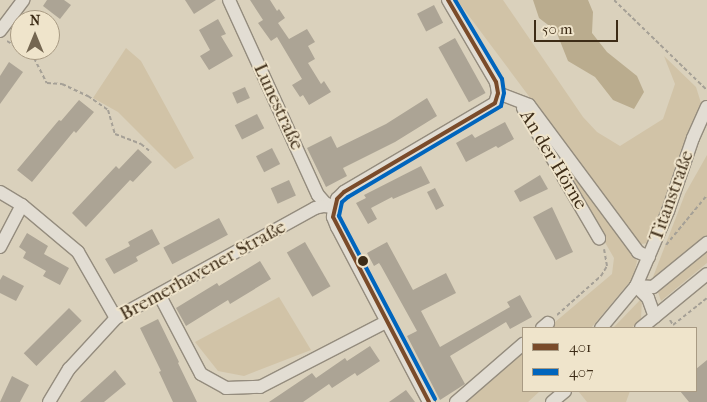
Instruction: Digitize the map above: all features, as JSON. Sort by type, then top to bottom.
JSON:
[{"type":"street","points":[[3,36],[23,0]]},
{"type":"street","name":"Lunestraße","points":[[229,0],[318,195],[325,203],[334,207]]},
{"type":"street","points":[[429,402],[337,227],[334,207],[337,199],[344,192],[493,106],[498,93],[496,82],[448,0]]},
{"type":"street","name":"An der Hörne","points":[[498,93],[515,98],[539,135],[599,238]]},
{"type":"street","points":[[515,98],[529,105],[638,252],[649,258]]},
{"type":"street","name":"Titanstraße","points":[[636,286],[655,244],[707,107]]},
{"type":"street","points":[[0,192],[22,205],[78,252],[116,318]]},
{"type":"street","points":[[0,247],[22,205]]},
{"type":"street","name":"Bremerhavener Straße","points":[[49,402],[69,369],[116,318],[160,296],[316,208],[324,206],[334,207]]},
{"type":"street","points":[[636,286],[653,287],[707,243]]},
{"type":"street","points":[[642,327],[707,274]]},
{"type":"street","points":[[636,286],[648,298],[658,314]]},
{"type":"street","points":[[602,327],[636,286]]},
{"type":"street","points":[[160,296],[201,374],[226,388],[260,387],[386,322]]},
{"type":"street","points":[[456,402],[522,345]]},
{"type":"path","points":[[614,0],[707,90]]},
{"type":"path","points":[[35,60],[47,83],[62,84],[88,96],[108,110],[115,134],[141,144],[151,152]]},
{"type":"path","points":[[655,244],[661,247],[669,243],[707,195]]},
{"type":"path","points":[[545,326],[601,276],[607,266],[606,253],[599,238]]},
{"type":"path","points":[[658,314],[673,325],[707,298]]},
{"type":"shaded area","points":[[457,0],[503,0],[583,117],[597,132],[620,146],[663,119],[675,84],[664,56],[696,87],[701,103],[649,243],[641,244],[635,238]]},
{"type":"shaded area","points":[[533,0],[588,0],[593,12],[592,33],[607,52],[637,76],[644,92],[634,109],[613,100],[595,77],[568,61],[556,31],[539,18]]},
{"type":"shaded area","points":[[126,48],[141,61],[194,158],[175,169],[118,112],[93,98]]},
{"type":"shaded area","points":[[538,126],[629,244],[637,261],[633,278],[592,327],[549,327],[612,274],[614,258]]},
{"type":"shaded area","points":[[707,155],[707,263],[661,301],[653,277],[685,194]]},
{"type":"shaded area","points":[[279,297],[311,350],[244,376],[218,371],[195,342]]},
{"type":"shaded area","points":[[642,298],[641,320],[632,327],[614,327]]},
{"type":"shaded area","points":[[522,350],[522,392],[539,392],[528,402],[462,402]]},
{"type":"shaded area","points":[[579,392],[630,392],[626,402],[587,402]]},
{"type":"building","points":[[47,0],[64,0],[71,5],[60,19],[60,10],[48,10],[43,6]]},
{"type":"building","points":[[185,0],[216,0],[194,14]]},
{"type":"building","points":[[250,0],[270,0],[277,11],[279,9],[285,18],[278,23],[289,39],[307,29],[315,42],[308,46],[315,59],[308,63],[321,84],[324,81],[331,92],[309,105],[303,95],[300,97],[292,85],[302,79],[277,37],[271,41],[258,23],[263,20]]},
{"type":"building","points":[[434,5],[443,23],[426,31],[417,14]]},
{"type":"building","points":[[218,19],[226,34],[221,36],[233,56],[209,70],[200,56],[210,50],[199,30]]},
{"type":"building","points":[[455,38],[486,93],[469,102],[438,47]]},
{"type":"building","points":[[9,62],[23,72],[0,104],[0,76]]},
{"type":"building","points":[[245,87],[250,98],[237,104],[232,93]]},
{"type":"building","points":[[427,98],[437,116],[395,142],[343,168],[347,176],[326,187],[307,148],[331,136],[337,148],[386,124]]},
{"type":"building","points":[[79,100],[94,112],[76,133],[74,131],[32,182],[17,170],[59,120],[61,121]]},
{"type":"building","points":[[257,114],[264,128],[242,140],[235,125]]},
{"type":"building","points":[[505,122],[514,139],[466,162],[456,143],[472,134],[475,138]]},
{"type":"building","points":[[272,148],[280,164],[264,172],[256,156]]},
{"type":"building","points":[[138,149],[152,162],[133,182],[130,180],[86,227],[72,213],[116,166],[119,169]]},
{"type":"building","points":[[421,166],[430,183],[393,199],[392,197],[371,208],[377,219],[368,224],[356,203],[366,198],[364,195]]},
{"type":"building","points":[[540,175],[548,189],[520,202],[514,191]]},
{"type":"building","points":[[289,180],[296,196],[278,204],[271,188]]},
{"type":"building","points":[[435,188],[444,206],[436,210],[427,192]]},
{"type":"building","points":[[552,207],[573,252],[556,260],[533,217]]},
{"type":"building","points":[[219,218],[228,235],[172,264],[163,248]]},
{"type":"building","points":[[152,229],[160,244],[136,257],[138,261],[114,274],[105,259],[130,246],[128,242]]},
{"type":"building","points":[[27,233],[48,246],[44,254],[69,268],[60,285],[43,276],[46,271],[23,258],[26,252],[19,247]]},
{"type":"building","points":[[305,242],[330,286],[312,297],[287,253]]},
{"type":"building","points":[[387,242],[413,290],[446,273],[456,293],[421,311],[440,347],[510,307],[507,302],[520,295],[532,317],[510,329],[506,322],[450,356],[465,384],[440,400],[407,336],[417,331],[381,266],[379,263],[374,266],[367,253]]},
{"type":"building","points":[[260,261],[271,279],[230,304],[228,300],[186,326],[176,308],[217,283],[219,286]]},
{"type":"building","points":[[3,275],[24,286],[16,301],[0,293],[0,280]]},
{"type":"building","points":[[69,308],[82,321],[36,366],[24,353]]},
{"type":"building","points":[[158,319],[197,402],[173,402],[159,372],[161,371],[140,328]]},
{"type":"building","points":[[370,346],[380,361],[357,376],[355,373],[332,388],[329,384],[303,402],[269,402],[312,373],[316,378],[345,358],[347,361]]},
{"type":"building","points":[[707,360],[707,402],[689,402],[681,392],[697,392],[697,368]]},
{"type":"building","points":[[115,370],[126,384],[104,402],[80,402]]},
{"type":"building","points":[[12,376],[29,385],[20,402],[0,402]]},
{"type":"building","points":[[406,390],[415,402],[389,402]]},
{"type":"transit line","name":"401","points":[[429,402],[333,217],[337,199],[344,192],[495,103],[498,93],[496,82],[448,0]]},
{"type":"transit line","name":"407","points":[[435,399],[339,216],[342,202],[348,197],[501,106],[504,93],[502,79],[455,0]]}]
